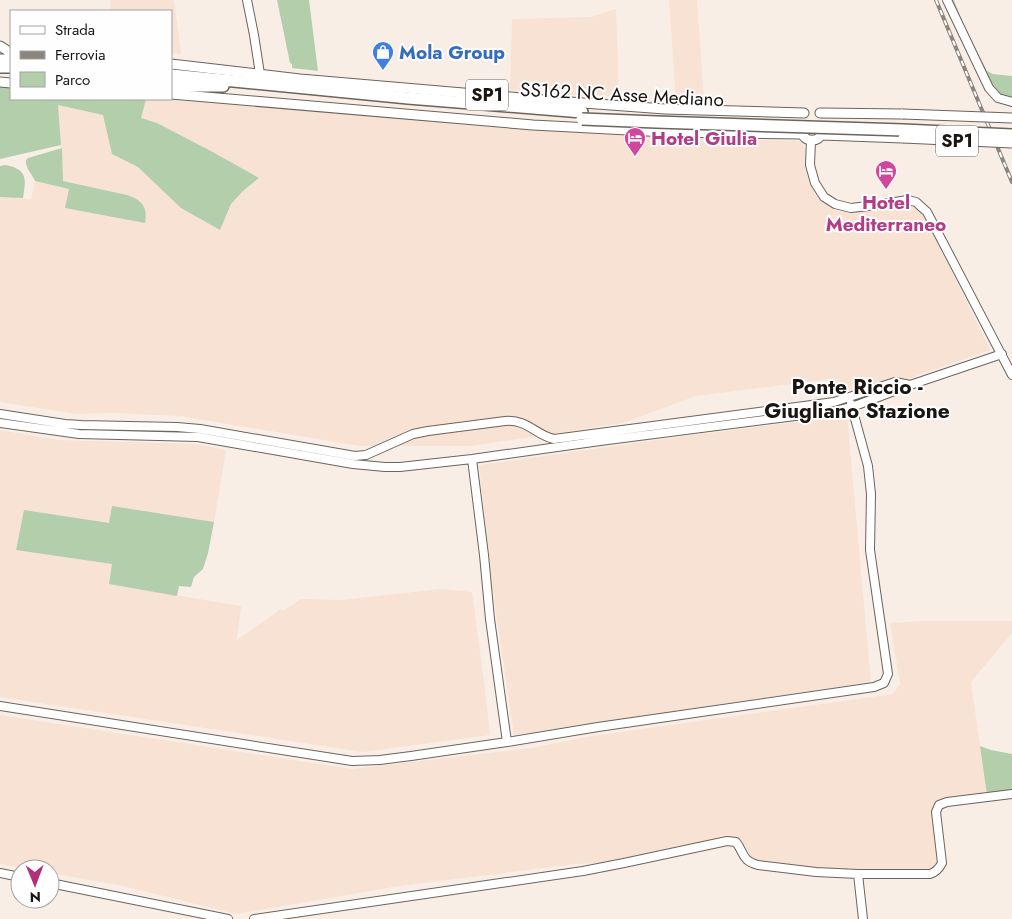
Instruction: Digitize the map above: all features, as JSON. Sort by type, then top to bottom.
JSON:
[{"type":"highway","name":"SS162 NC Asse Mediano","points":[[173,76],[223,86],[408,105],[582,115],[778,118],[1012,127]]},
{"type":"highway","name":"SS162 NC Asse Mediano","points":[[173,76],[656,122],[1012,135]]},
{"type":"highway","points":[[172,86],[223,86]]},
{"type":"main road","name":"SP1","points":[[172,64],[300,79],[666,109],[803,114],[810,109],[814,109],[821,114],[903,114],[1012,118]]},
{"type":"main road","name":"SP1","points":[[172,94],[542,126],[666,132],[801,133],[805,138],[811,140],[816,140],[822,134],[1012,143]]},
{"type":"street","points":[[247,0],[260,74]]},
{"type":"street","points":[[947,0],[989,88],[998,98],[1012,102]]},
{"type":"street","points":[[811,140],[810,165],[815,183],[824,197],[835,204],[851,208],[908,200],[916,202],[927,212],[1012,375]]},
{"type":"street","points":[[0,423],[79,434],[198,437],[368,466],[400,467],[835,411],[852,407],[1002,354]]},
{"type":"street","points":[[0,414],[73,424],[200,428],[362,456],[413,434],[505,420],[518,421],[554,439],[834,402],[895,382],[910,386]]},
{"type":"street","points":[[0,706],[352,761],[388,759],[874,687],[884,683],[888,674],[870,550],[871,494],[868,466],[849,397]]},
{"type":"street","points":[[472,459],[490,619],[507,742]]},
{"type":"street","points":[[254,919],[583,871],[727,841],[736,842],[746,860],[758,865],[816,872],[924,875],[936,872],[940,868],[942,858],[936,812],[939,805],[947,802],[1012,794]]},
{"type":"street","points":[[858,874],[863,919]]},
{"type":"street","points":[[60,886],[228,919]]},
{"type":"shaded area","points":[[110,0],[174,0],[181,54],[172,53],[172,10],[111,10]]},
{"type":"shaded area","points":[[669,0],[697,0],[704,101],[676,100]]},
{"type":"shaded area","points":[[616,9],[619,94],[617,96],[567,95],[566,89],[561,88],[558,94],[547,93],[545,88],[541,88],[539,92],[510,90],[512,19],[591,17]]},
{"type":"shaded area","points":[[139,100],[172,100],[304,108],[453,124],[555,131],[681,138],[800,141],[805,149],[808,180],[815,195],[823,203],[836,211],[847,212],[909,205],[919,208],[925,216],[990,350],[905,380],[894,378],[853,392],[830,379],[696,396],[623,423],[471,446],[360,446],[180,416],[113,413],[76,414],[0,402],[0,197],[18,197],[31,200],[35,181],[69,189],[66,207],[127,195],[63,181],[58,105],[103,115],[113,154],[138,167],[220,230],[231,204],[243,191],[259,179],[157,123],[141,118]]},
{"type":"shaded area","points":[[847,415],[871,682],[514,735],[492,585],[479,465]]},
{"type":"shaded area","points":[[0,430],[58,440],[196,444],[226,450],[214,522],[112,506],[109,524],[24,510],[16,549],[112,564],[109,584],[241,606],[237,640],[281,609],[283,611],[301,599],[342,600],[441,589],[472,592],[490,735],[363,752],[0,697]]},
{"type":"shaded area","points":[[1012,621],[1012,633],[971,682],[987,795],[937,801],[933,806],[940,862],[936,869],[929,873],[816,870],[752,861],[747,857],[739,840],[726,835],[690,846],[600,863],[575,864],[399,886],[236,914],[123,886],[60,875],[60,859],[10,859],[10,866],[0,864],[0,715],[352,769],[531,748],[592,736],[893,694],[900,684],[890,623]]},
{"type":"green space","points":[[277,0],[309,0],[318,71],[292,68]]},
{"type":"green space","points":[[948,0],[954,0],[964,26],[987,71],[993,74],[1012,76],[1012,100],[1003,98],[992,89]]},
{"type":"green space","points":[[0,85],[10,86],[10,100],[146,100],[141,118],[157,123],[259,178],[231,204],[220,230],[181,208],[138,167],[112,154],[103,115],[58,105],[61,145],[0,159]]},
{"type":"green space","points":[[62,148],[63,181],[132,197],[145,208],[145,223],[65,208],[69,189],[35,181],[26,160]]},
{"type":"green space","points":[[5,165],[22,172],[25,180],[23,198],[0,197],[0,166]]},
{"type":"green space","points":[[112,506],[214,522],[203,569],[194,577],[191,587],[179,586],[177,596],[109,584],[112,564],[16,550],[24,510],[109,523]]},
{"type":"green space","points":[[980,746],[1012,754],[1012,791],[987,795]]},
{"type":"railway","points":[[936,0],[1012,182]]},
{"type":"place","name":"Mola Group","points":[[383,71]]},
{"type":"place","name":"Hotel Giulia","points":[[635,157]]},
{"type":"place","name":"Hotel Mediterraneo","points":[[886,190]]},
{"type":"district","name":"Ponte Riccio - Giugliano Stazione","points":[[857,399]]}]
